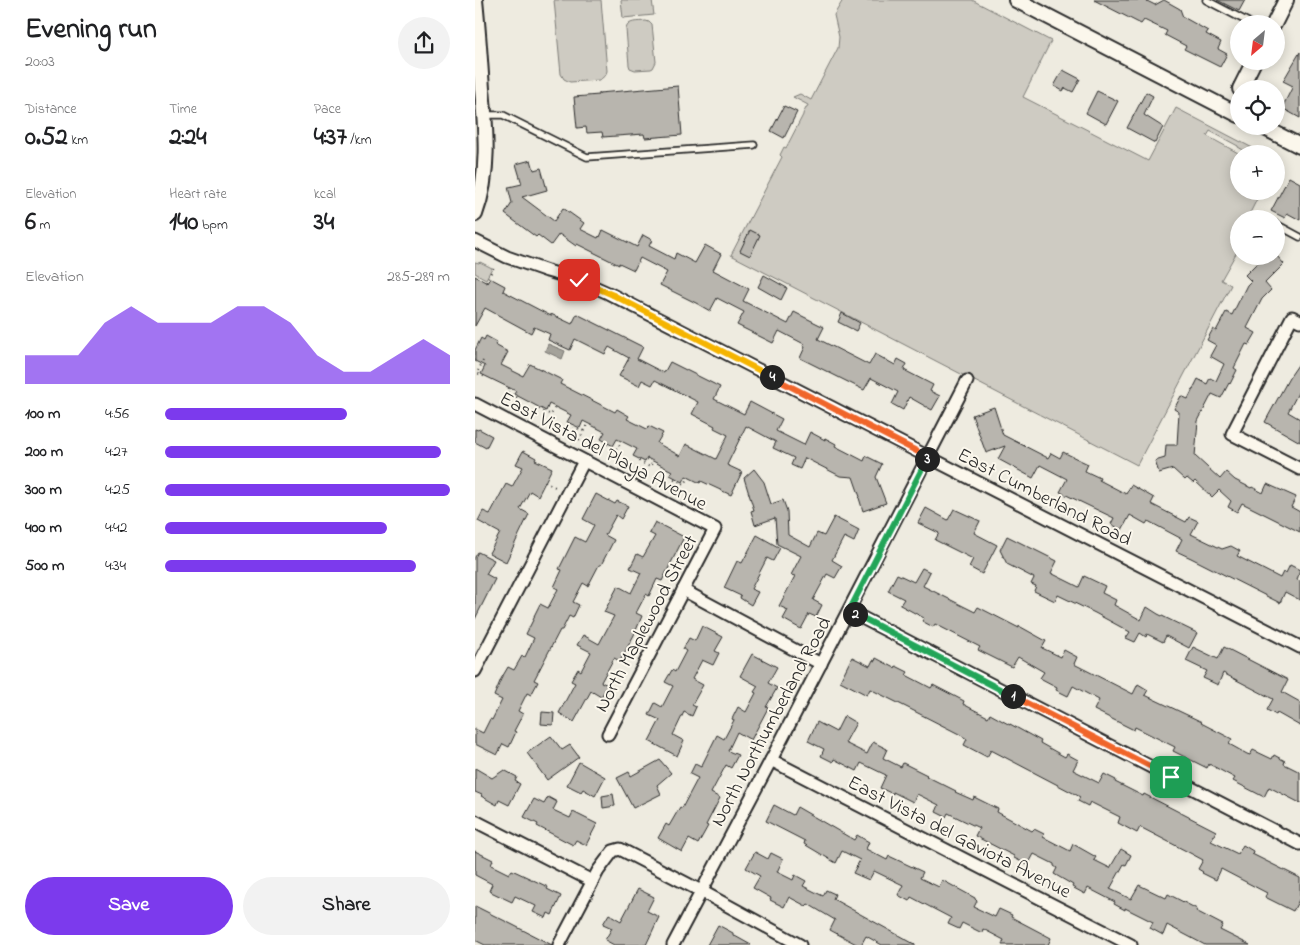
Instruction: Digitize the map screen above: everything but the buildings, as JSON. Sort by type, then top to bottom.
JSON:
[{"type":"street","points":[[475,0],[486,142],[486,161],[481,194],[475,214]]},
{"type":"street","points":[[1016,0],[1230,110]]},
{"type":"street","points":[[1278,15],[1286,0]]},
{"type":"street","points":[[1279,135],[1300,146]]},
{"type":"street","name":"East Cumberland Road","points":[[475,240],[514,259],[579,280],[608,292],[1300,647]]},
{"type":"street","points":[[1296,319],[1232,434],[1300,469]]},
{"type":"street","name":"North Northumberland Road","points":[[673,945],[849,611],[967,381]]},
{"type":"street","name":"East Vista del Playa Avenue","points":[[475,404],[715,529]]},
{"type":"street","points":[[475,671],[585,461]]},
{"type":"street","name":"North Maplewood Street","points":[[608,734],[715,529]]},
{"type":"street","points":[[683,590],[821,664]]},
{"type":"street","points":[[849,611],[1300,844]]},
{"type":"street","name":"East Vista del Gaviota Avenue","points":[[771,760],[1131,945]]},
{"type":"street","points":[[475,821],[592,881]]},
{"type":"street","points":[[559,945],[598,870],[613,851],[620,849],[800,945]]},
{"type":"lane","points":[[1206,0],[1235,15]]},
{"type":"lane","points":[[485,115],[503,115],[587,157],[754,144]]},
{"type":"lane","points":[[1285,229],[1300,237]]},
{"type":"path","points":[[486,282],[494,267]]},
{"type":"path","points":[[483,361],[477,373],[487,378]]},
{"type":"path","points":[[509,388],[507,392],[520,399]]},
{"type":"path","points":[[539,409],[551,414],[555,407]]},
{"type":"path","points":[[579,440],[588,423]]},
{"type":"path","points":[[573,427],[584,431]]},
{"type":"path","points":[[607,444],[617,449],[622,441]]},
{"type":"path","points":[[639,461],[650,467],[653,461]]},
{"type":"path","points":[[674,479],[685,484],[689,477]]},
{"type":"path","points":[[545,482],[555,487]]},
{"type":"shaded area","points":[[554,0],[601,0],[607,71],[599,80],[570,82],[564,79],[561,74]]},
{"type":"shaded area","points":[[621,0],[652,0],[654,15],[623,18]]},
{"type":"shaded area","points":[[843,0],[972,0],[1051,41],[1023,97],[1148,161],[1176,108],[1247,145],[1236,145],[1210,131],[1207,136],[1230,149],[1230,200],[1256,200],[1252,210],[1230,210],[1230,264],[1221,280],[1231,285],[1137,465],[731,255],[782,157],[780,155],[784,147],[786,148],[807,108],[808,105],[793,97],[800,94],[811,100],[838,48],[839,37],[834,15]]},
{"type":"shaded area","points":[[646,21],[652,25],[656,62],[651,69],[635,70],[630,68],[629,65],[626,29],[631,23]]},
{"type":"shaded area","points":[[475,262],[480,262],[492,268],[486,279],[475,273]]},
{"type":"shaded area","points":[[548,344],[565,351],[562,359],[545,351]]},
{"type":"route","points":[[579,280],[608,292],[928,457],[849,611],[1171,777]]}]
